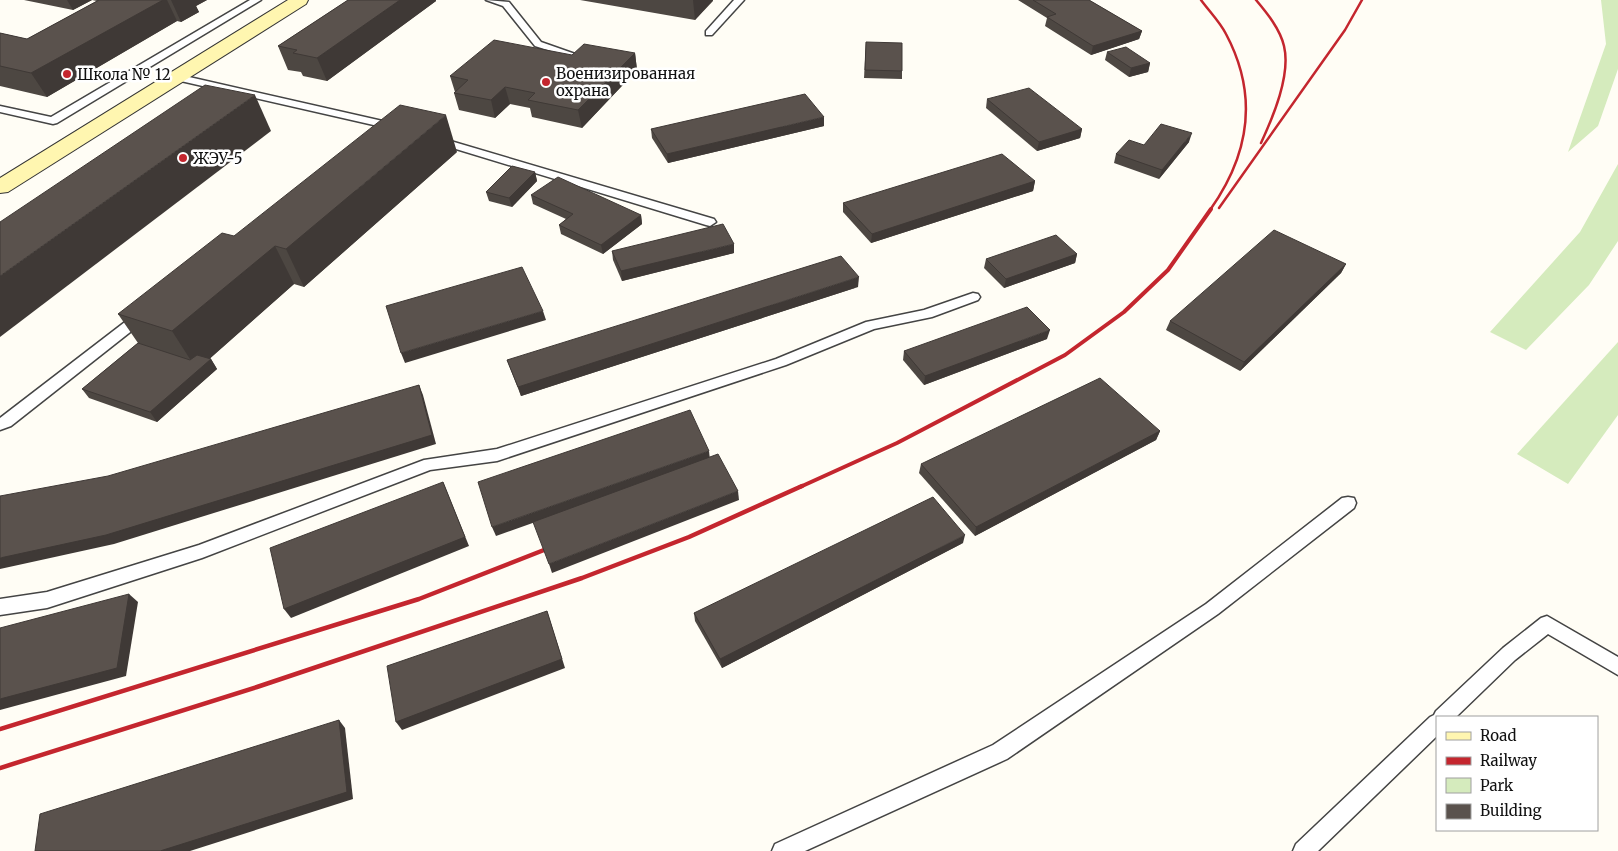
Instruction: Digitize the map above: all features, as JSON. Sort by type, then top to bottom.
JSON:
[{"type":"street","points":[[0,187],[300,0]]},
{"type":"lane","points":[[0,109],[53,121],[256,0]]},
{"type":"lane","points":[[491,0],[506,4],[538,44],[573,55]]},
{"type":"lane","points":[[709,33],[739,0]]},
{"type":"lane","points":[[176,77],[392,126],[372,137]]},
{"type":"lane","points":[[425,136],[710,222]]},
{"type":"lane","points":[[0,607],[47,600],[202,551],[429,464],[497,455],[781,362],[871,326],[927,314],[973,297]]},
{"type":"lane","points":[[0,424],[6,422],[154,307]]},
{"type":"lane","points":[[782,851],[1000,752],[1212,609],[1348,503]]},
{"type":"lane","points":[[1444,716],[1509,654],[1547,624],[1618,667]]},
{"type":"lane","points":[[1303,851],[1436,724]]},
{"type":"green space","points":[[1601,0],[1618,0],[1618,69],[1598,126],[1568,152],[1606,44]]},
{"type":"green space","points":[[1618,164],[1618,241],[1589,285],[1526,350],[1490,332],[1580,232]]},
{"type":"green space","points":[[1618,342],[1618,415],[1568,484],[1517,454]]},
{"type":"building","points":[[99,0],[163,0],[31,73],[0,66],[0,33],[27,39]]},
{"type":"building","points":[[348,0],[400,0],[317,58],[293,53],[297,50],[278,46]]},
{"type":"building","points":[[1033,0],[1089,0],[1142,31],[1093,46],[1047,17],[1056,14]]},
{"type":"building","name":"Военизированная охрана","points":[[494,40],[572,55],[584,44],[635,53],[578,110],[528,100],[535,93],[505,87],[491,100],[454,93],[468,80],[450,76]]},
{"type":"building","points":[[866,42],[902,43],[902,71],[865,70]]},
{"type":"building","points":[[1126,47],[1150,63],[1131,68],[1107,52]]},
{"type":"building","points":[[205,85],[255,95],[0,276],[0,222]]},
{"type":"building","points":[[1029,88],[1082,129],[1039,142],[987,99]]},
{"type":"building","points":[[805,94],[824,117],[667,154],[651,129]]},
{"type":"building","points":[[400,105],[446,115],[286,249],[275,246],[172,331],[118,314],[222,233],[234,236]]},
{"type":"building","points":[[1161,124],[1192,133],[1162,170],[1116,154],[1129,140],[1144,145]]},
{"type":"building","points":[[1002,154],[1035,181],[872,234],[843,203]]},
{"type":"building","points":[[512,166],[535,172],[509,198],[486,192]]},
{"type":"building","points":[[558,177],[641,215],[601,245],[559,225],[573,214],[531,195]]},
{"type":"building","points":[[723,224],[734,244],[621,271],[612,251]]},
{"type":"building","points":[[1274,230],[1346,264],[1244,362],[1170,321]]},
{"type":"building","points":[[1056,235],[1077,254],[1006,279],[986,259]]},
{"type":"building","points":[[841,256],[859,277],[518,387],[507,360]]},
{"type":"building","points":[[522,267],[543,311],[401,353],[386,306]]},
{"type":"building","points":[[1027,307],[1050,330],[925,376],[904,351]]},
{"type":"building","points":[[138,343],[190,360],[197,355],[211,359],[150,412],[82,389]]},
{"type":"building","points":[[1100,378],[1160,431],[976,527],[921,464]]},
{"type":"building","points":[[419,385],[432,435],[106,535],[0,558],[0,496],[108,476]]},
{"type":"building","points":[[690,410],[709,451],[492,527],[478,482]]},
{"type":"building","points":[[718,454],[738,491],[549,564],[533,522]]},
{"type":"building","points":[[443,482],[465,537],[284,609],[270,548]]},
{"type":"building","points":[[933,497],[965,535],[720,659],[694,613]]},
{"type":"building","points":[[129,594],[117,668],[0,699],[0,628]]},
{"type":"building","points":[[547,611],[562,659],[396,722],[387,666]]},
{"type":"building","points":[[339,720],[347,792],[160,851],[35,851],[40,814]]},
{"type":"railway","points":[[1201,0],[1224,30],[1236,57],[1243,80],[1246,102],[1245,125],[1234,168],[1210,210]]},
{"type":"railway","points":[[1256,0],[1276,27],[1284,46],[1286,57],[1280,96],[1261,143]]},
{"type":"railway","points":[[1219,208],[1345,30],[1362,0]]},
{"type":"railway","points":[[800,487],[897,443],[1065,355],[1124,312],[1168,270],[1211,209]]},
{"type":"railway","points":[[0,768],[257,687],[582,578],[689,537],[802,486]]},
{"type":"railway","points":[[0,729],[419,599],[544,550]]},
{"type":"place","name":"Школа № 12","points":[[67,74]]},
{"type":"place","name":"Военизированная охрана","points":[[546,82]]},
{"type":"place","name":"ЖЭУ-5","points":[[183,158]]}]
